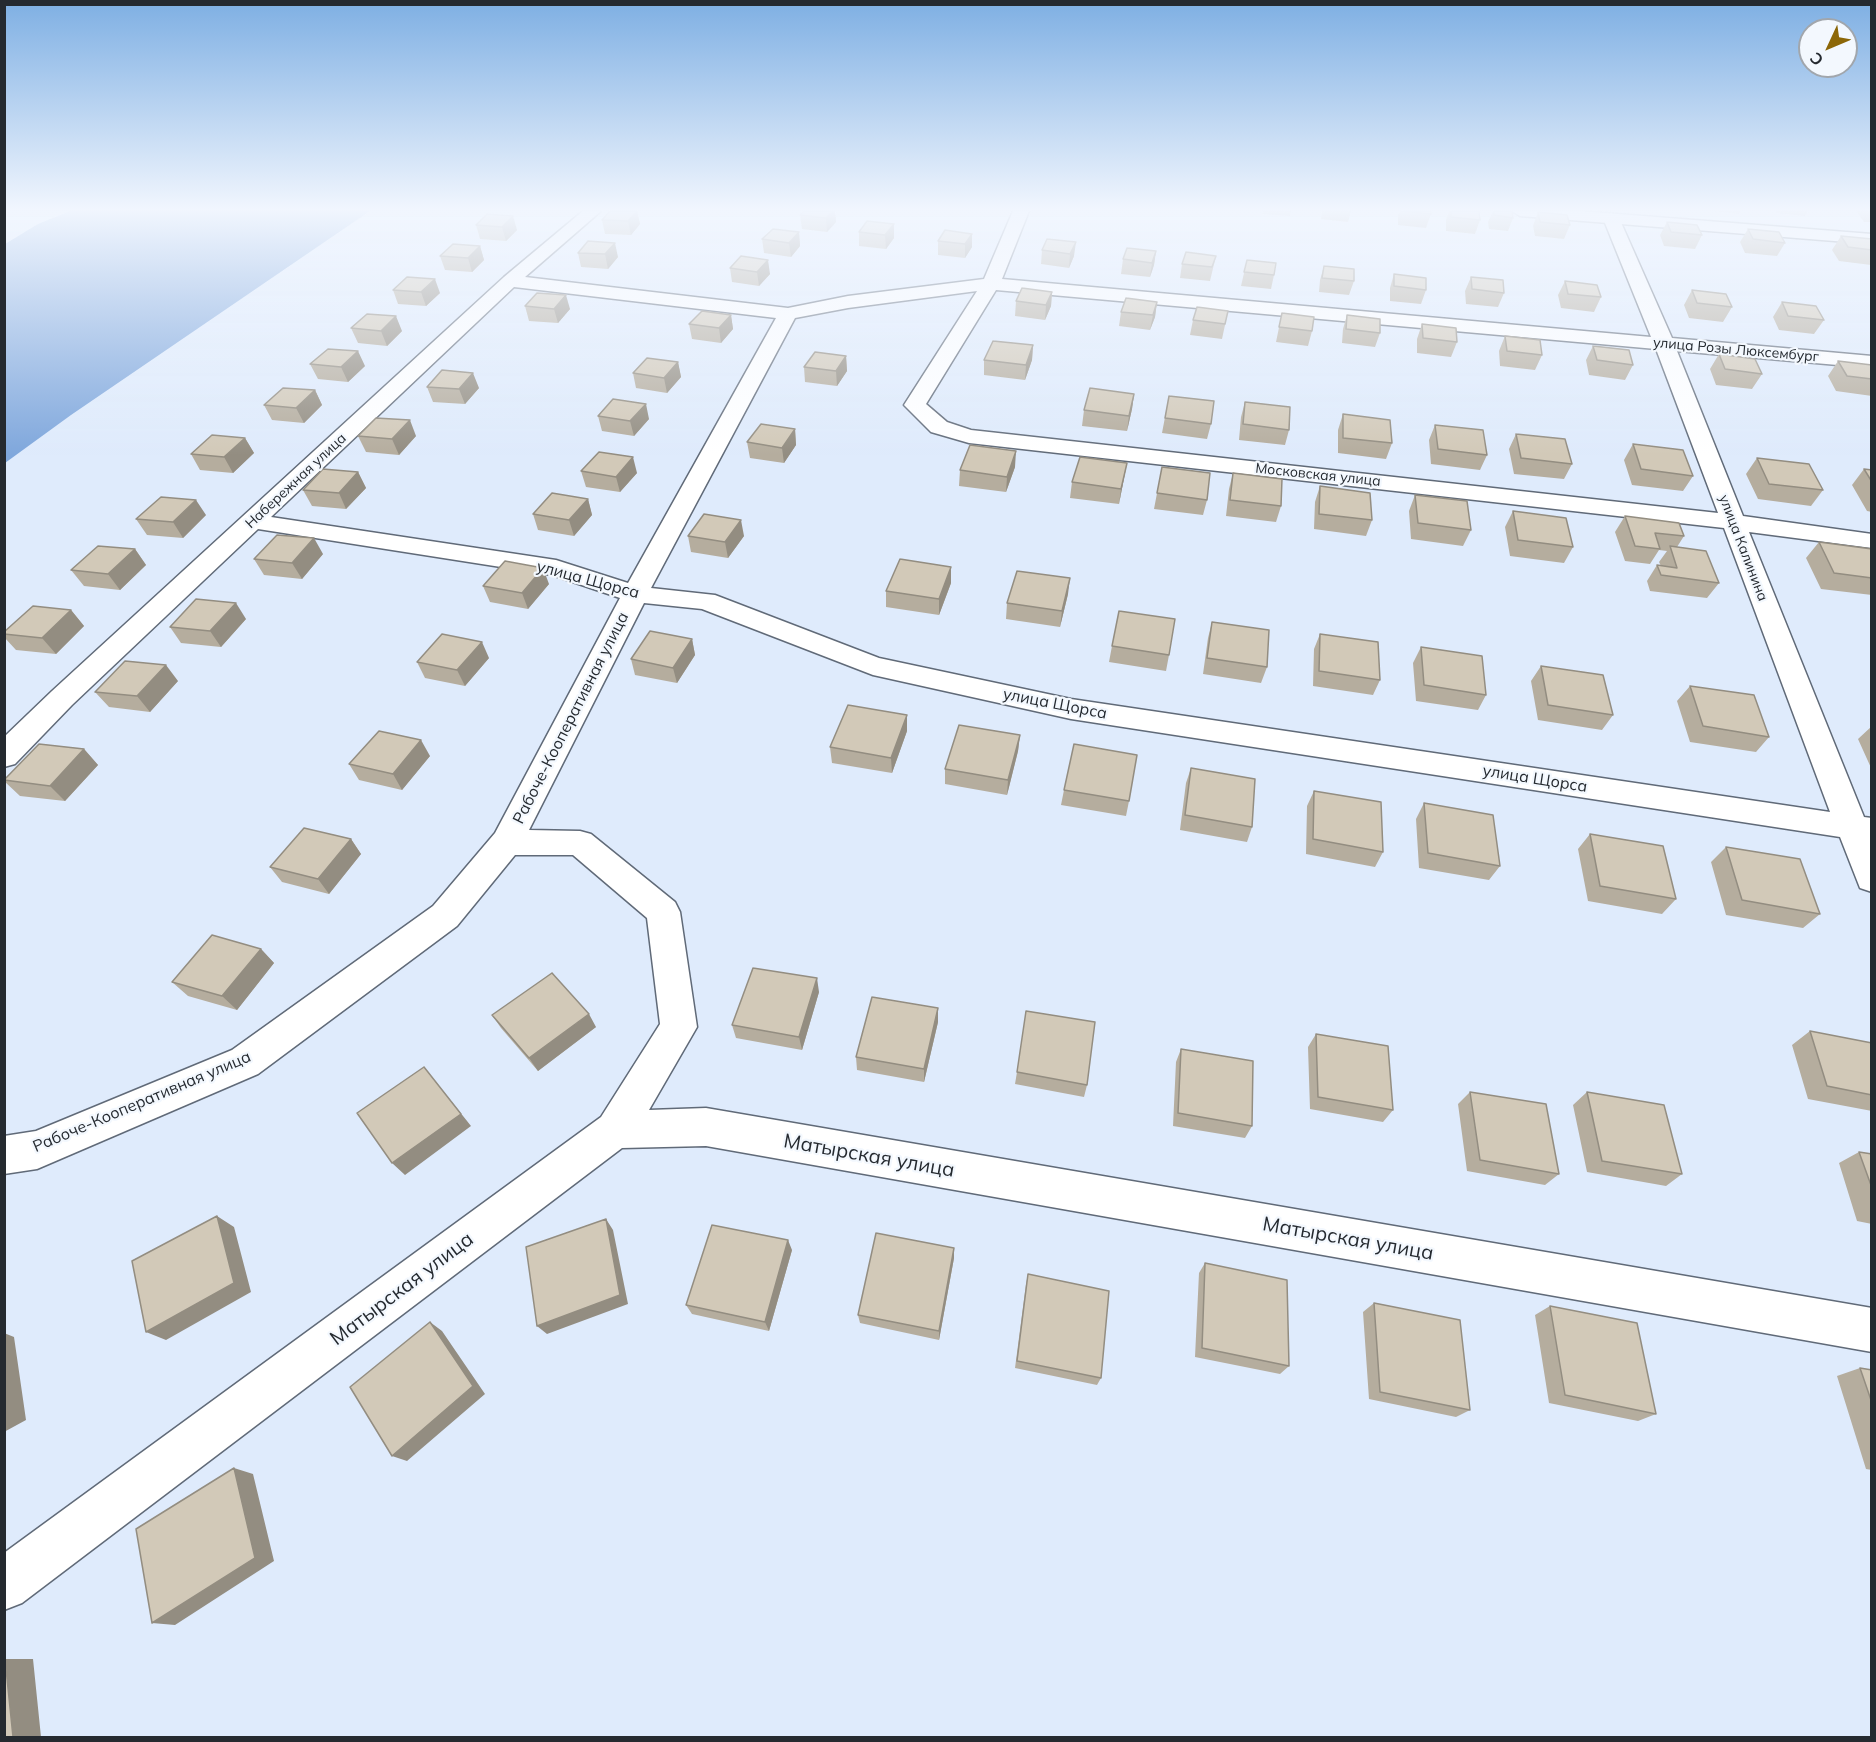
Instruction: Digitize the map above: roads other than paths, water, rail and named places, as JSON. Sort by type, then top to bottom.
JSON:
[{"type":"street","name":"Набережная улица","points":[[4,756],[62,698],[498,292]]},
{"type":"street","points":[[605,292],[788,314],[848,302],[925,292]]},
{"type":"street","name":"Московская улица","points":[[986,292],[915,405],[939,427],[981,437],[1732,522],[1872,542]]},
{"type":"street","name":"улица Розы Люксембург","points":[[1086,292],[1872,362]]},
{"type":"street","name":"улица Калинина","points":[[1643,292],[1732,522],[1861,828],[1872,879]]},
{"type":"street","name":"Рабоче-Кооперативная улица","points":[[4,1155],[37,1150],[245,1062],[445,916],[507,842],[635,594],[788,314]]},
{"type":"street","name":"улица Щорса","points":[[253,520],[555,568],[635,594],[706,601],[873,666],[1071,709],[1861,828]]},
{"type":"street","points":[[507,842],[580,843],[663,912],[679,1027],[615,1130]]},
{"type":"street","name":"Матырская улица","points":[[4,1585],[615,1130],[705,1127],[1872,1330]]},
{"type":"water","points":[[5,292],[251,292],[71,415],[5,463]]}]
